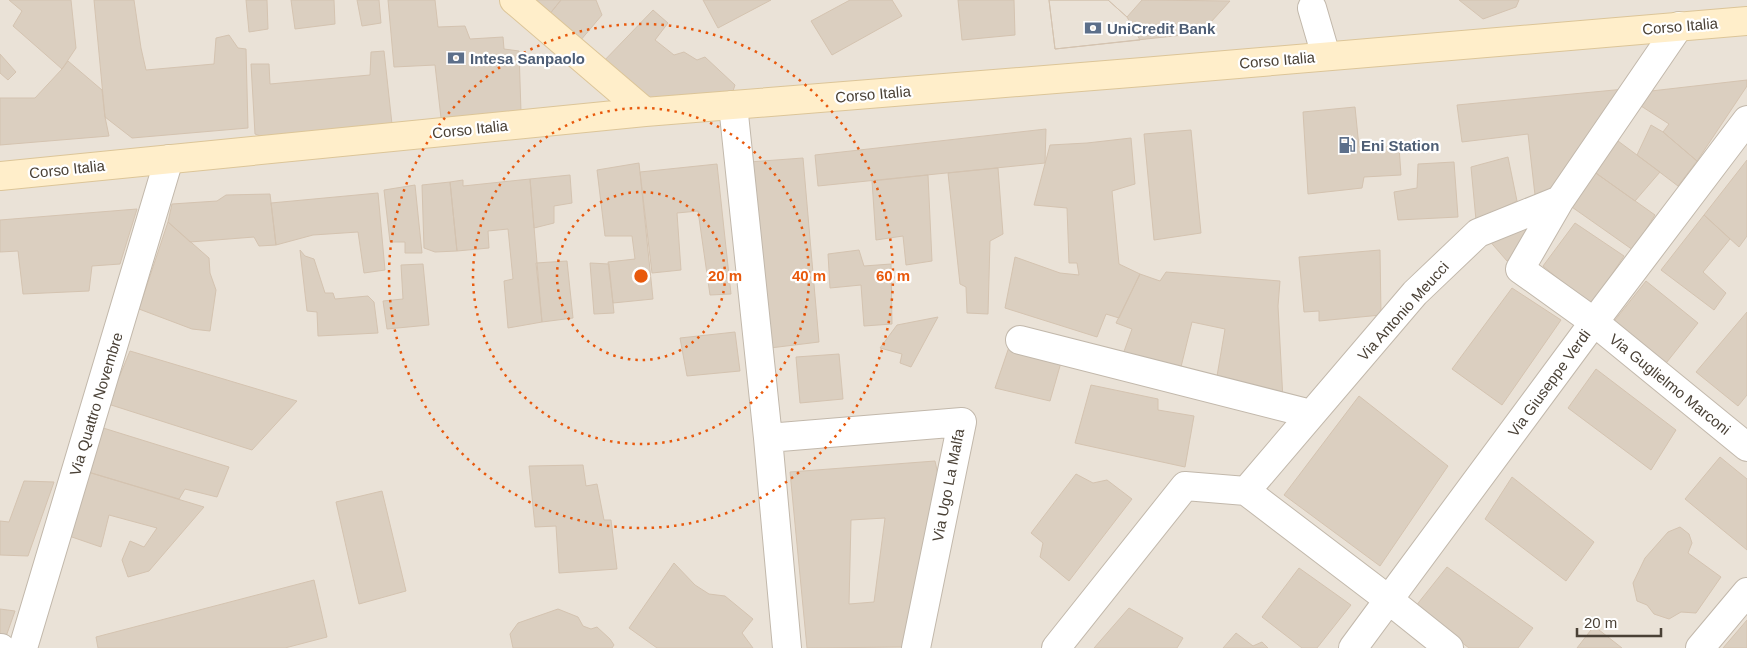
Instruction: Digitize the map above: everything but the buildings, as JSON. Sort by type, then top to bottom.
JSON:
[{"type":"main road","points":[[514,0],[646,112]]},
{"type":"main road","name":"Corso Italia","points":[[0,176],[646,112],[1747,20]]},
{"type":"street","points":[[1311,3],[1326,56]]},
{"type":"street","points":[[1594,322],[1520,269],[1560,200],[1679,26]]},
{"type":"street","points":[[733,105],[768,438],[787,648]]},
{"type":"street","name":"Via Giuseppe Verdi","points":[[1353,648],[1594,322],[1747,120]]},
{"type":"street","name":"Via Quattro Novembre","points":[[23,648],[169,159]]},
{"type":"street","name":"Via Antonio Meucci","points":[[1246,491],[1415,293],[1478,233],[1560,200]]},
{"type":"street","name":"Via Guglielmo Marconi","points":[[1594,322],[1747,447]]},
{"type":"street","points":[[1020,340],[1312,414]]},
{"type":"street","name":"Via Ugo La Malfa","points":[[768,438],[962,422],[916,648]]},
{"type":"street","points":[[1056,648],[1186,486],[1246,491],[1449,648]]},
{"type":"street","points":[[1700,648],[1747,592]]},
{"type":"shaded area","points":[[0,0],[1747,0],[1747,648],[0,648]]},
{"type":"place","name":"UniCredit Bank","points":[[1093,28]]},
{"type":"place","name":"Intesa Sanpaolo","points":[[456,58]]},
{"type":"place","name":"Eni Station","points":[[1347,145]]}]
